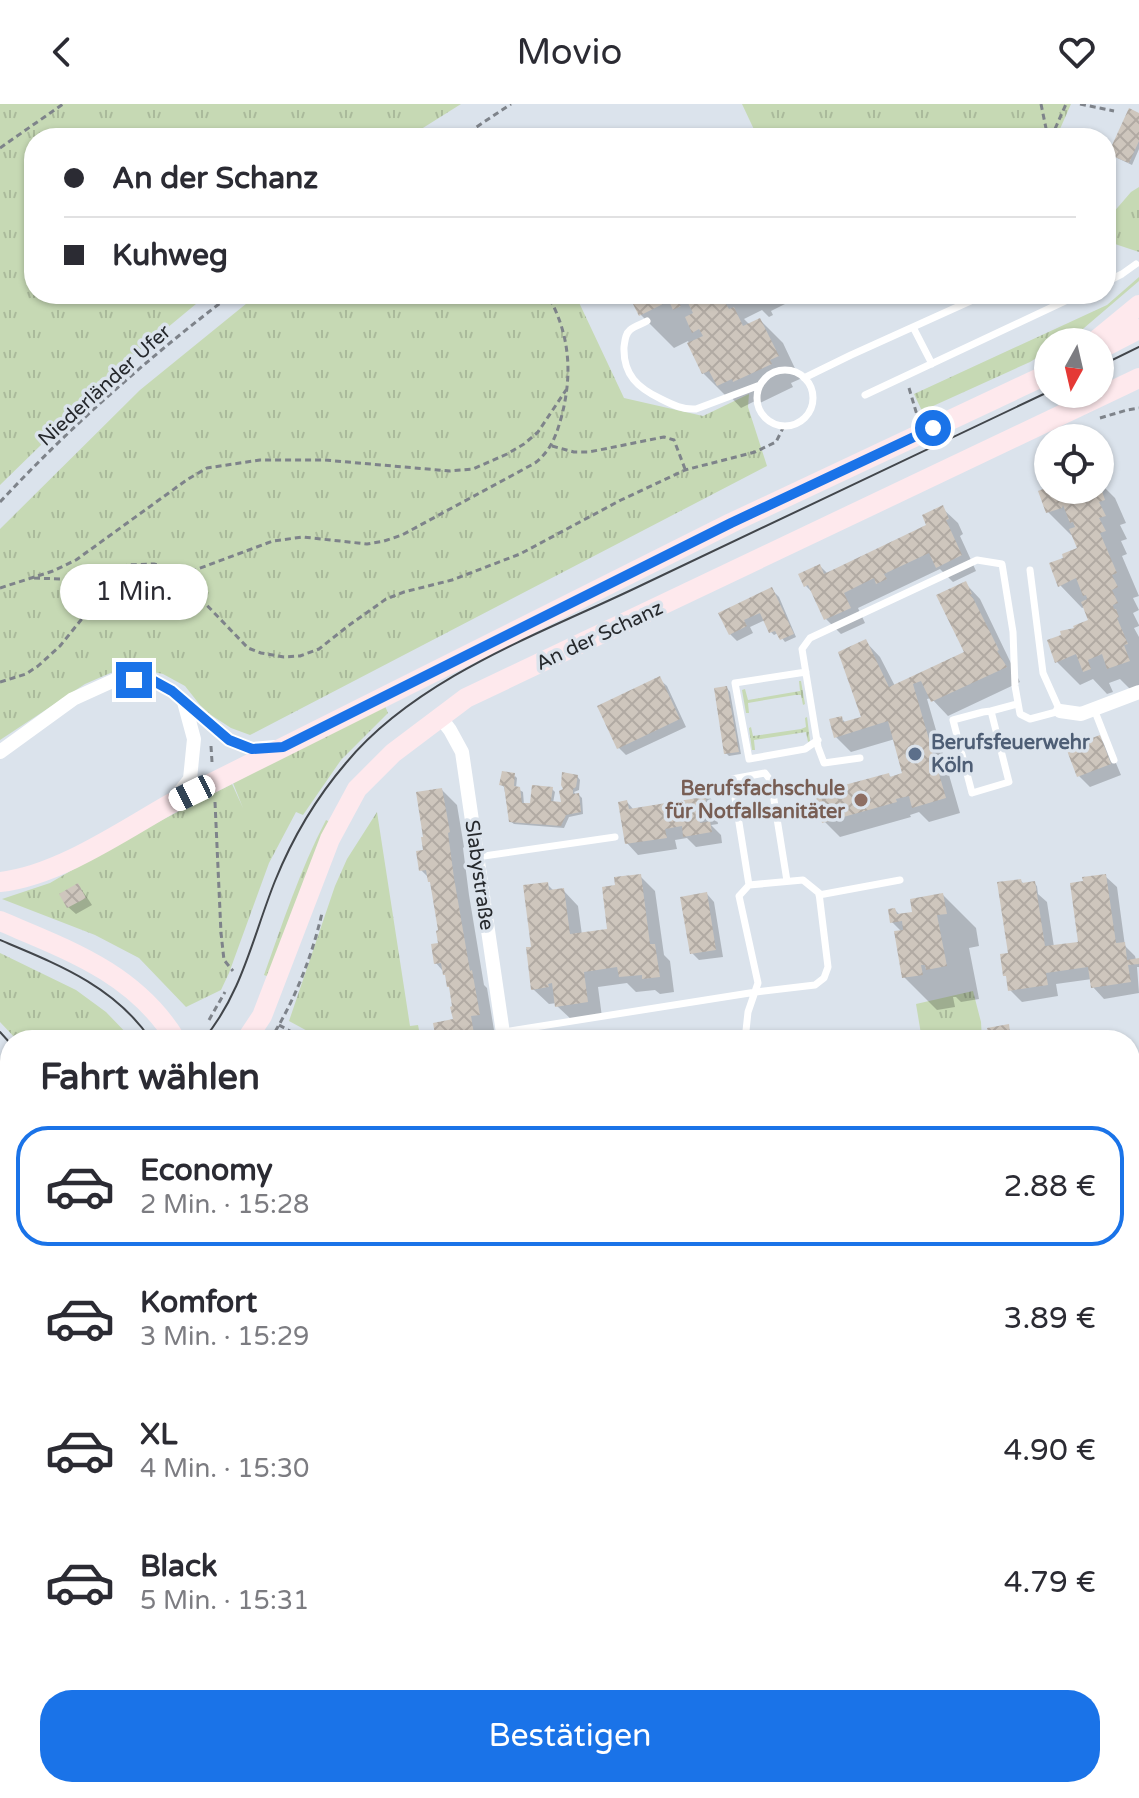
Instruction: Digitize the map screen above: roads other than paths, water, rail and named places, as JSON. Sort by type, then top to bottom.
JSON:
[{"type":"main road","points":[[1111,328],[1139,305]]},
{"type":"main road","points":[[1114,342],[1139,329]]},
{"type":"main road","points":[[1114,390],[1139,378]]},
{"type":"main road","name":"An der Schanz","points":[[0,882],[43,872],[91,849],[170,804],[731,523],[1034,381]]},
{"type":"main road","points":[[1114,391],[1139,386]]},
{"type":"main road","name":"An der Schanz","points":[[253,1030],[262,1016],[330,839],[357,789],[393,753],[440,717],[466,698],[1076,408]]},
{"type":"main road","points":[[0,921],[80,956],[117,977],[149,1005],[168,1030]]},
{"type":"street","points":[[0,752],[73,699],[117,679],[152,680],[172,691],[229,740],[252,749],[283,747]]},
{"type":"street","points":[[1060,711],[1081,714],[1139,692]]},
{"type":"street","points":[[170,804],[190,779],[194,739],[183,701]]},
{"type":"street","name":"Slabystraße","points":[[440,717],[462,752],[503,1030]]},
{"type":"lane","points":[[1116,276],[1136,264]]},
{"type":"lane","points":[[804,378],[964,304]]},
{"type":"lane","points":[[865,395],[1059,304]]},
{"type":"lane","points":[[647,321],[630,330],[625,339],[624,359],[628,371],[642,390],[687,410],[760,385]]},
{"type":"lane","points":[[913,327],[932,364]]},
{"type":"lane","points":[[784,370],[793,371],[804,378],[811,390],[812,405],[802,421],[784,426],[766,420],[760,412],[757,394],[766,377],[784,370]]},
{"type":"lane","points":[[860,758],[824,763],[818,747],[802,649],[810,638],[977,560],[1002,564],[1013,632],[1015,686],[1020,714],[1030,719],[1060,711],[1043,673],[1030,570]]},
{"type":"lane","points":[[806,672],[735,683],[749,759],[805,749],[818,740]]},
{"type":"lane","points":[[991,711],[1009,782],[972,793],[953,720],[1017,704]]},
{"type":"lane","points":[[1094,709],[1114,760]]},
{"type":"lane","points":[[749,885],[732,779],[765,773],[771,781],[787,881]]},
{"type":"lane","points":[[477,857],[615,837]]},
{"type":"lane","points":[[538,1030],[756,992],[815,985],[824,978],[828,967],[819,895],[803,880],[749,885],[739,896],[758,983],[756,992],[748,1012],[746,1030]]},
{"type":"lane","points":[[819,895],[900,880]]},
{"type":"tram line","points":[[1114,359],[1139,347]]},
{"type":"tram line","points":[[210,1030],[237,984],[275,881],[306,819],[346,763],[375,732],[409,705],[446,681],[525,639],[1034,399]]},
{"type":"tram line","points":[[0,940],[83,979],[120,1005],[144,1030]]},
{"type":"place","name":"Berufsfeuerwehr Köln","points":[[915,754]]},
{"type":"place","name":"Berufsfachschule für Notfallsanitäter","points":[[861,800]]}]
